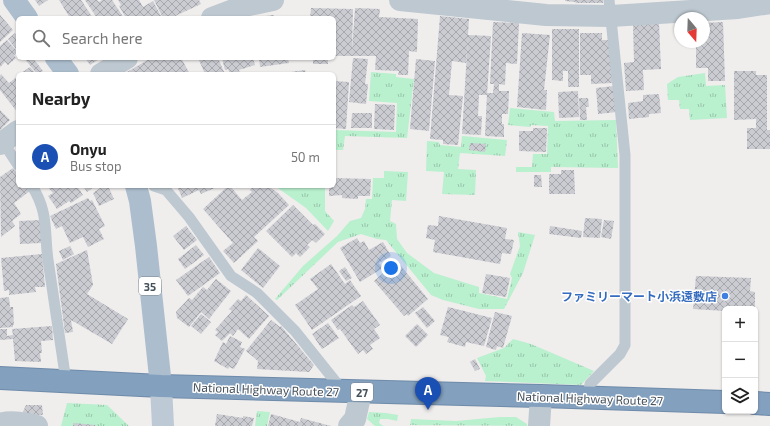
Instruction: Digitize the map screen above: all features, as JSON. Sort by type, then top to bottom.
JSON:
[{"type":"highway","name":"National Highway Route 27","points":[[0,378],[161,386],[722,402]]},
{"type":"highway","points":[[758,403],[770,404]]},
{"type":"main road","points":[[14,0],[26,16]]},
{"type":"main road","points":[[58,60],[66,72]]},
{"type":"main road","name":"35","points":[[137,188],[140,201],[146,246],[161,386]]},
{"type":"main road","points":[[161,386],[163,426]]},
{"type":"street","points":[[217,16],[244,6],[273,0]]},
{"type":"street","points":[[400,0],[546,14],[610,8],[738,8],[763,2]]},
{"type":"street","points":[[104,72],[124,60]]},
{"type":"street","points":[[352,391],[356,424]]},
{"type":"street","points":[[539,426],[541,396]]},
{"type":"street","points":[[0,424],[17,423],[38,426]]},
{"type":"lane","points":[[588,397],[590,384],[620,354],[625,345],[625,155],[610,8]]},
{"type":"lane","points":[[7,139],[16,160]]},
{"type":"lane","points":[[33,188],[44,210],[48,257],[66,381]]},
{"type":"lane","points":[[160,188],[166,190],[189,217],[231,276],[258,293],[352,391]]},
{"type":"green space","points":[[371,72],[396,74],[396,77],[414,79],[407,138],[345,136],[343,150],[336,150],[336,130],[396,132],[397,103],[369,101]]},
{"type":"green space","points":[[705,73],[706,86],[725,85],[727,118],[690,120],[689,109],[680,109],[679,100],[668,100],[667,84],[678,77]]},
{"type":"green space","points":[[510,108],[554,112],[555,121],[616,120],[618,168],[551,167],[551,172],[516,172],[516,167],[532,167],[533,154],[547,154],[548,126],[531,125],[530,127],[508,125]]},
{"type":"green space","points":[[462,136],[507,140],[505,156],[460,153],[458,169],[476,170],[475,195],[442,194],[444,172],[426,171],[427,141],[439,142],[440,145],[461,147]]},
{"type":"green space","points":[[384,171],[408,172],[406,201],[392,200],[390,221],[396,224],[397,239],[407,253],[434,273],[479,287],[479,293],[507,299],[512,278],[510,274],[520,246],[518,232],[535,235],[523,273],[504,309],[479,309],[443,300],[431,295],[386,240],[361,234],[338,242],[277,300],[275,299],[303,266],[337,236],[350,221],[361,218],[365,209],[366,199],[372,199],[373,178],[384,178]]},
{"type":"green space","points":[[278,188],[325,188],[325,211],[334,221],[328,231],[306,208]]},
{"type":"green space","points":[[513,339],[531,344],[594,371],[581,385],[485,381],[486,376],[477,358],[504,348]]},
{"type":"green space","points":[[67,403],[107,405],[129,426],[61,426]]},
{"type":"green space","points":[[257,411],[270,412],[267,426],[255,426]]},
{"type":"green space","points":[[369,412],[398,415],[397,421],[380,419],[379,423],[383,426],[375,426],[367,419]]},
{"type":"green space","points":[[516,417],[527,424],[527,426],[410,425],[411,419],[456,421]]},
{"type":"building","points":[[35,0],[48,0],[39,6]]},
{"type":"building","points":[[59,0],[81,0],[92,16],[69,16]]},
{"type":"building","points":[[85,0],[97,0],[99,2],[102,0],[112,0],[123,16],[96,16]]},
{"type":"building","points":[[118,0],[139,0],[143,7],[153,1],[161,16],[125,16],[119,6],[121,5]]},
{"type":"building","points":[[154,0],[199,0],[201,4],[175,16],[162,16]]},
{"type":"building","points":[[565,0],[603,0],[603,3],[576,3]]},
{"type":"building","points":[[311,8],[353,9],[352,51],[355,8],[380,9],[379,17],[418,19],[417,52],[409,51],[408,75],[398,75],[399,71],[375,70],[376,56],[336,56],[336,16],[310,16]]},
{"type":"building","points":[[0,15],[13,30],[0,42]]},
{"type":"building","points":[[440,16],[469,19],[468,35],[491,36],[487,95],[479,95],[478,116],[482,116],[481,135],[462,134],[468,36],[466,63],[452,61],[449,95],[463,96],[458,145],[443,144],[443,140],[430,139]]},
{"type":"building","points":[[493,22],[519,23],[517,64],[506,63],[505,85],[499,84],[499,91],[509,91],[508,114],[502,114],[504,137],[485,136],[487,93],[493,93],[494,84],[490,84]]},
{"type":"building","points":[[723,22],[725,81],[708,81],[708,68],[696,68],[696,48],[710,48],[710,23]]},
{"type":"building","points":[[659,23],[661,69],[643,70],[644,90],[626,91],[624,63],[634,62],[633,24]]},
{"type":"building","points":[[552,29],[579,29],[579,87],[568,87],[568,71],[563,71],[563,81],[552,80]]},
{"type":"building","points":[[15,33],[16,49],[8,39]]},
{"type":"building","points":[[522,33],[550,35],[544,90],[547,90],[546,110],[517,107]]},
{"type":"building","points":[[580,33],[602,33],[602,40],[610,40],[610,64],[613,64],[613,83],[591,84],[591,75],[580,75]]},
{"type":"building","points":[[7,40],[16,50],[16,54],[14,55],[16,58],[8,65],[5,62],[0,67],[0,46]]},
{"type":"building","points":[[353,58],[368,59],[365,84],[368,84],[366,104],[349,102]]},
{"type":"building","points":[[416,59],[435,61],[429,131],[410,129]]},
{"type":"building","points":[[26,60],[35,60],[43,71],[35,72]]},
{"type":"building","points":[[86,60],[98,60],[90,65]]},
{"type":"building","points":[[148,60],[182,60],[189,72],[127,72]]},
{"type":"building","points":[[199,60],[219,60],[224,72],[204,72]]},
{"type":"building","points":[[222,60],[254,60],[255,65],[239,70],[240,72],[229,72],[228,69],[225,70]]},
{"type":"building","points":[[259,60],[288,60],[289,63],[260,67]]},
{"type":"building","points":[[313,60],[328,60],[328,64],[313,64]]},
{"type":"building","points":[[30,67],[34,72],[23,72]]},
{"type":"building","points":[[305,70],[306,72],[291,72]]},
{"type":"building","points":[[734,71],[756,71],[756,75],[767,75],[767,130],[770,130],[770,149],[747,149],[747,128],[756,128],[756,119],[734,120]]},
{"type":"building","points":[[1,74],[9,83],[16,78],[16,110],[0,90]]},
{"type":"building","points":[[336,81],[349,82],[346,129],[336,128]]},
{"type":"building","points":[[614,86],[617,112],[598,114],[596,88]]},
{"type":"building","points":[[578,91],[579,117],[559,118],[558,92]]},
{"type":"building","points":[[659,94],[661,113],[649,114],[649,117],[629,119],[628,103],[643,101],[643,95]]},
{"type":"building","points":[[579,98],[588,98],[589,107],[586,107],[587,120],[580,120]]},
{"type":"building","points":[[375,104],[395,105],[394,130],[374,129]]},
{"type":"building","points":[[0,110],[10,120],[0,130]]},
{"type":"building","points":[[352,113],[372,113],[372,128],[351,128]]},
{"type":"building","points":[[533,128],[547,128],[546,152],[519,151],[519,131],[533,131]]},
{"type":"building","points":[[470,143],[486,144],[485,152],[469,150]]},
{"type":"building","points":[[13,168],[16,172],[16,188],[28,188],[30,191],[14,203],[21,214],[12,221],[15,226],[1,237],[0,177]]},
{"type":"building","points":[[561,170],[574,170],[575,194],[549,194],[549,174],[561,174]]},
{"type":"building","points":[[534,175],[541,175],[542,187],[534,187]]},
{"type":"building","points":[[336,178],[371,179],[370,196],[358,196],[358,199],[342,198],[342,195],[329,196],[329,188],[336,188]]},
{"type":"building","points":[[49,188],[78,188],[83,195],[71,203],[69,201],[57,209],[48,196],[53,193]]},
{"type":"building","points":[[84,188],[92,188],[87,192]]},
{"type":"building","points":[[100,188],[109,188],[114,199],[99,206],[93,193]]},
{"type":"building","points":[[178,188],[214,188],[201,194],[199,190],[182,198]]},
{"type":"building","points":[[226,188],[232,188],[242,200],[252,192],[250,190],[252,188],[271,188],[278,193],[289,205],[254,237],[258,241],[234,263],[223,251],[233,243],[203,209]]},
{"type":"building","points":[[88,198],[90,201],[92,200],[105,226],[99,229],[104,239],[88,247],[83,237],[70,243],[62,226],[56,229],[50,216]]},
{"type":"building","points":[[293,205],[313,225],[315,224],[325,234],[316,243],[312,240],[307,245],[310,247],[300,257],[296,253],[292,257],[266,231]]},
{"type":"building","points":[[439,216],[507,228],[505,239],[514,240],[511,254],[502,253],[500,264],[433,252],[435,240],[426,238],[428,225],[438,226]]},
{"type":"building","points":[[585,218],[602,219],[600,238],[583,237]]},
{"type":"building","points":[[41,220],[41,243],[20,244],[19,221]]},
{"type":"building","points":[[604,220],[614,221],[611,239],[601,237]]},
{"type":"building","points":[[186,226],[197,240],[184,250],[173,236]]},
{"type":"building","points":[[550,226],[582,231],[581,238],[549,234]]},
{"type":"building","points":[[357,238],[360,243],[364,241],[369,250],[383,242],[391,256],[379,263],[383,268],[360,282],[340,248]]},
{"type":"building","points":[[196,245],[204,255],[185,269],[178,259]]},
{"type":"building","points":[[70,246],[74,254],[63,260],[59,251]]},
{"type":"building","points":[[258,248],[280,266],[263,288],[241,270]]},
{"type":"building","points":[[87,250],[93,285],[87,294],[128,319],[112,344],[71,320],[73,332],[65,333],[56,264]]},
{"type":"building","points":[[42,254],[45,287],[35,287],[36,292],[9,295],[9,290],[4,291],[1,258]]},
{"type":"building","points":[[209,257],[220,273],[188,296],[176,280]]},
{"type":"building","points":[[397,261],[428,299],[408,316],[407,314],[404,316],[374,281]]},
{"type":"building","points":[[331,264],[345,284],[350,280],[361,296],[312,330],[295,305],[318,289],[310,279]]},
{"type":"building","points":[[345,267],[352,278],[346,281],[339,271]]},
{"type":"building","points":[[486,274],[510,278],[506,297],[482,293]]},
{"type":"building","name":"ファミリーマート小浜遠敷店","points":[[696,276],[751,278],[750,291],[755,292],[755,306],[722,306],[722,311],[693,309]]},
{"type":"building","points":[[216,279],[231,291],[209,319],[201,312],[189,327],[177,318],[176,312],[189,298],[192,300],[203,287],[207,290]]},
{"type":"building","points":[[246,295],[269,316],[249,339],[238,329],[233,336],[230,333],[222,341],[215,335],[218,332],[215,330],[232,311],[229,309],[238,299],[241,301]]},
{"type":"building","points":[[9,297],[10,307],[13,307],[14,325],[13,327],[0,328],[0,298]]},
{"type":"building","points":[[363,301],[380,325],[374,329],[380,338],[370,345],[373,349],[366,354],[363,350],[358,354],[340,329],[338,330],[331,320],[352,305],[354,307]]},
{"type":"building","points":[[423,307],[435,321],[427,328],[415,313]]},
{"type":"building","points":[[448,307],[492,318],[484,346],[466,342],[465,347],[447,342],[449,337],[440,335]]},
{"type":"building","points":[[495,312],[512,316],[503,348],[497,346],[496,350],[486,347]]},
{"type":"building","points":[[201,314],[211,322],[201,334],[191,326]]},
{"type":"building","points":[[271,320],[280,327],[281,326],[314,365],[309,372],[257,369],[258,361],[246,351]]},
{"type":"building","points":[[328,323],[339,338],[322,349],[312,334]]},
{"type":"building","points":[[417,324],[428,335],[416,347],[405,336]]},
{"type":"building","points":[[52,326],[53,340],[41,341],[41,362],[15,361],[13,339],[0,340],[0,329],[7,329],[7,336],[13,335],[12,329]]},
{"type":"building","points":[[230,336],[242,342],[240,347],[245,349],[234,369],[229,367],[228,369],[214,361],[223,342],[226,344]]},
{"type":"building","points":[[475,359],[480,369],[475,371],[470,362]]},
{"type":"building","points":[[26,405],[42,405],[43,415],[21,416]]},
{"type":"building","points":[[217,414],[254,418],[252,426],[215,426]]},
{"type":"building","points":[[271,414],[300,422],[301,418],[331,426],[268,426]]},
{"type":"building","points":[[73,423],[96,425],[73,426]]},
{"type":"place","name":"ファミリーマート小浜遠敷店","points":[[725,296]]},
{"type":"place","name":"Onyu","points":[[428,410]]}]
